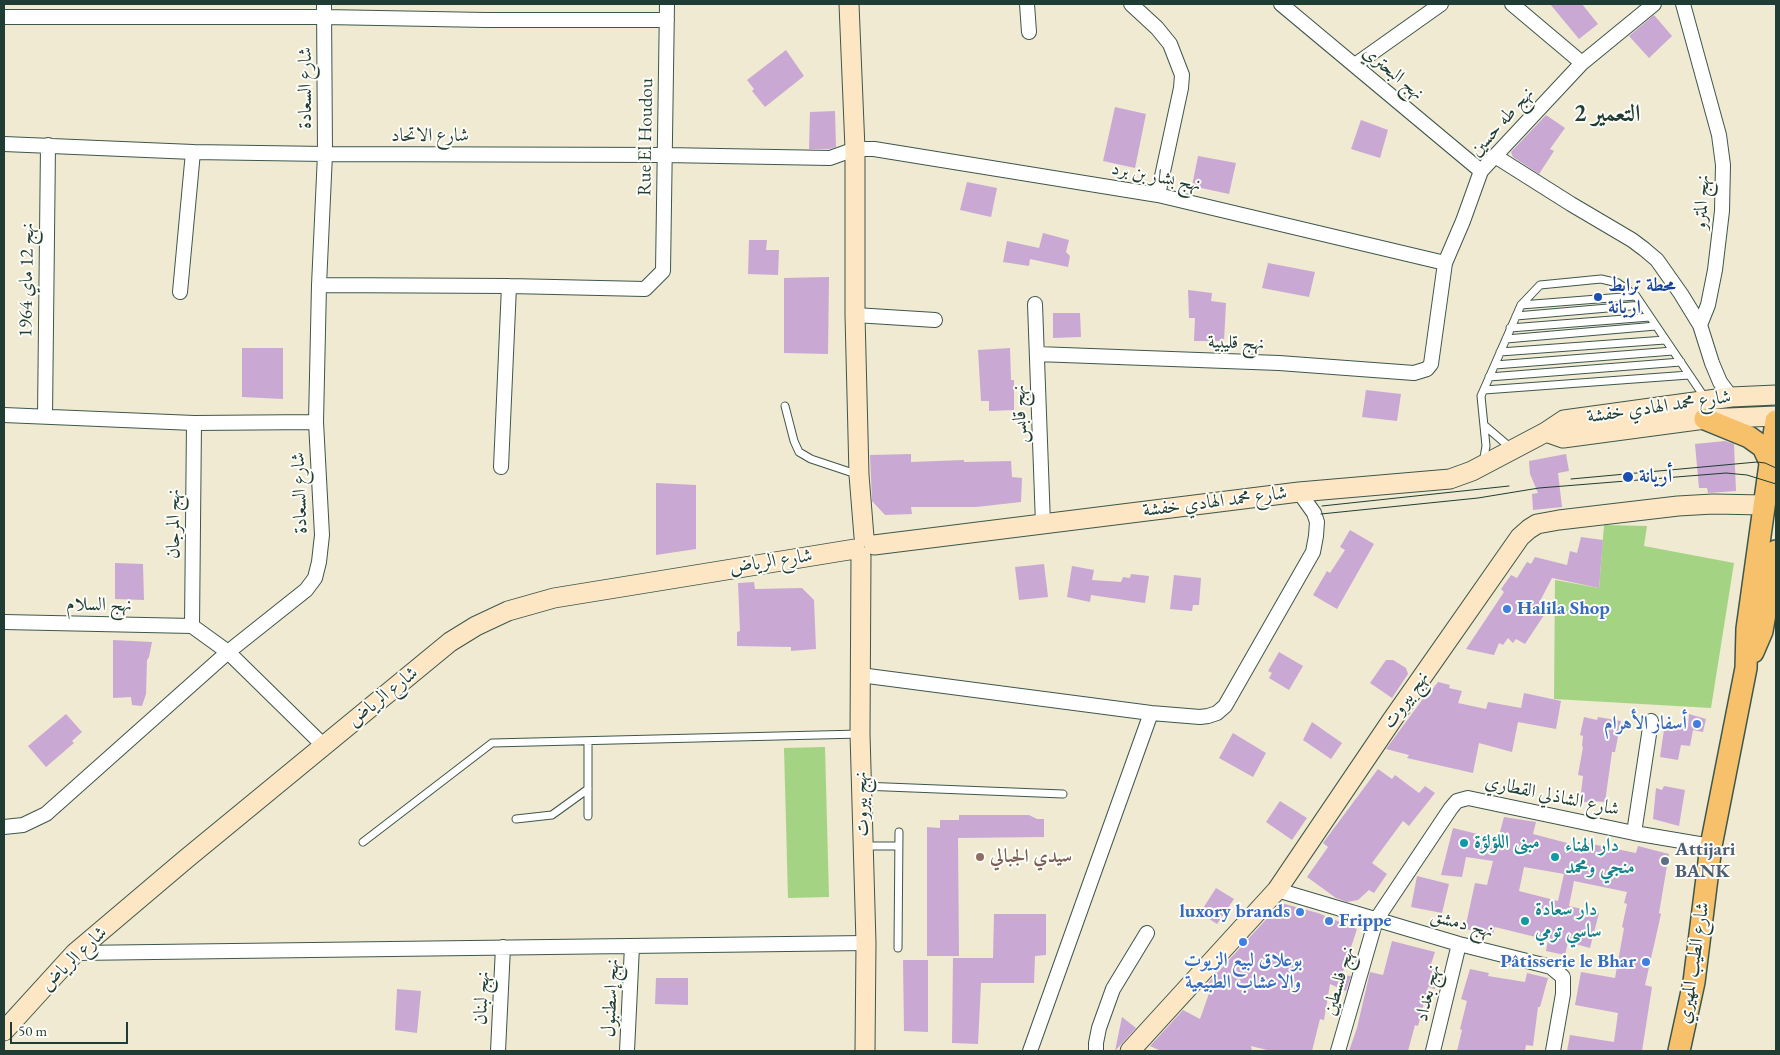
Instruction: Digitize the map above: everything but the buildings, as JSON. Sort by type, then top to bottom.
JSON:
[{"type":"main road","points":[[1706,410],[1763,447],[1770,462]]},
{"type":"main road","name":"شارع الطيب المهيري","points":[[1762,631],[1764,506],[1776,421]]},
{"type":"main road","name":"شارع الطيب المهيري","points":[[1679,1051],[1694,982],[1711,846],[1746,668],[1762,631],[1776,553]]},
{"type":"street","name":"Rue El Houdou","points":[[509,286],[645,290],[663,271],[667,4]]},
{"type":"street","name":"نهج بيروت","points":[[849,4],[855,150],[855,315],[859,475],[863,547],[860,734],[866,943],[865,1051]]},
{"type":"street","points":[[1027,4],[1028,32]]},
{"type":"street","points":[[1131,4],[1158,28],[1170,44],[1182,75],[1181,88],[1158,195]]},
{"type":"street","name":"نهج البحتري","points":[[1281,4],[1482,171]]},
{"type":"street","points":[[1355,65],[1441,4]]},
{"type":"street","points":[[1512,4],[1582,63]]},
{"type":"street","name":"نهج طه حسين","points":[[1431,364],[1445,263],[1482,171],[1582,63],[1654,4]]},
{"type":"street","name":"نهج المترو","points":[[1683,4],[1718,135],[1723,165],[1722,211],[1715,270],[1708,304],[1700,325]]},
{"type":"street","points":[[4,18],[324,10],[486,20],[667,20]]},
{"type":"street","name":"شارع السعادة","points":[[4,827],[23,825],[46,814],[228,652],[306,590],[315,578],[322,535],[316,422],[319,285],[325,154],[324,10]]},
{"type":"street","name":"شارع الاتحاد","points":[[4,144],[193,152],[830,158],[855,150]]},
{"type":"street","name":"نهج 12 ماي 1964","points":[[45,416],[48,145]]},
{"type":"street","name":"نهج بشار بن برد","points":[[855,150],[874,149],[1158,195],[1445,263]]},
{"type":"street","points":[[180,292],[193,152]]},
{"type":"street","points":[[1495,156],[1570,204],[1632,240],[1657,260],[1700,325],[1712,364],[1720,382],[1731,397]]},
{"type":"street","points":[[319,285],[509,286],[501,467]]},
{"type":"street","name":"نهج قابس","points":[[1035,304],[1043,524]]},
{"type":"street","points":[[855,315],[935,320]]},
{"type":"street","name":"نهج قليبية","points":[[1037,354],[1279,363],[1414,373],[1426,369],[1431,364]]},
{"type":"street","name":"شارع محمد الهادي خفشة","points":[[1706,410],[1731,397],[1776,395]]},
{"type":"street","name":"شارع محمد الهادي خفشة","points":[[863,547],[1299,492],[1450,479],[1461,476],[1546,432],[1563,438],[1706,410],[1776,416]]},
{"type":"street","points":[[4,415],[194,422],[316,422]]},
{"type":"street","name":"نهج المرجان","points":[[192,626],[194,422]]},
{"type":"street","points":[[860,675],[1151,712],[1208,716],[1225,706],[1312,552],[1317,522],[1314,513],[1299,492]]},
{"type":"street","name":"نهج بيروت","points":[[1130,1051],[1277,890],[1392,720],[1520,537],[1529,529],[1537,524],[1559,520],[1678,506],[1714,504],[1764,506]]},
{"type":"street","name":"شارع الرياض","points":[[4,1031],[75,953],[450,642],[476,626],[508,611],[554,598],[863,547]]},
{"type":"street","name":"نهج السلام","points":[[4,622],[192,626]]},
{"type":"street","points":[[192,626],[228,652],[324,746]]},
{"type":"street","points":[[1030,1051],[1151,712]]},
{"type":"street","name":"شارع الشاذلي القطاري","points":[[1634,833],[1652,721]]},
{"type":"street","name":"شارع الشاذلي القطاري","points":[[1376,920],[1450,808],[1458,801],[1468,798],[1634,833],[1711,846]]},
{"type":"street","name":"نهج دمشق","points":[[1277,890],[1459,944],[1550,966],[1563,977],[1563,994],[1553,1051]]},
{"type":"street","name":"نهج فلسطين","points":[[1338,1051],[1376,920]]},
{"type":"street","points":[[1096,1051],[1099,1028],[1113,988],[1147,933]]},
{"type":"street","points":[[75,953],[866,943]]},
{"type":"street","name":"نهج بغداد","points":[[1433,1051],[1459,944]]},
{"type":"street","name":"نهج إسطنبول","points":[[627,1051],[632,946]]},
{"type":"street","name":"نهج لبنان","points":[[498,1051],[503,948]]},
{"type":"lane","points":[[1482,465],[1486,446],[1481,396],[1521,305],[1540,285],[1601,279],[1618,283],[1636,296],[1689,375],[1706,410]]},
{"type":"lane","points":[[1521,305],[1636,296]]},
{"type":"lane","points":[[1516,316],[1642,305]]},
{"type":"lane","points":[[1510,328],[1650,317]]},
{"type":"lane","points":[[1506,339],[1656,326]]},
{"type":"lane","points":[[1500,352],[1665,340]]},
{"type":"lane","points":[[1495,365],[1673,351]]},
{"type":"lane","points":[[1489,377],[1681,362]]},
{"type":"lane","points":[[1484,390],[1689,375]]},
{"type":"lane","points":[[786,406],[798,452],[811,459],[859,475]]},
{"type":"lane","points":[[1484,425],[1513,449]]},
{"type":"lane","points":[[363,842],[492,743],[860,734]]},
{"type":"lane","points":[[588,740],[588,816]]},
{"type":"lane","points":[[862,786],[1063,794]]},
{"type":"lane","points":[[516,820],[552,815],[588,789]]},
{"type":"lane","points":[[898,948],[899,832]]},
{"type":"lane","points":[[864,846],[898,846]]},
{"type":"green space","points":[[1604,525],[1647,526],[1644,546],[1734,563],[1711,708],[1554,699],[1555,580],[1599,588]]},
{"type":"green space","points":[[825,747],[829,897],[788,898],[784,748]]},
{"type":"tram line","points":[[1571,479],[1757,462],[1776,468]]},
{"type":"tram line","points":[[1321,514],[1478,498],[1539,488],[1726,473],[1747,475],[1776,484]]},
{"type":"tram line","points":[[1322,506],[1509,486]]},
{"type":"place","name":"محطة ترابط اريانة","points":[[1598,297]]},
{"type":"place","name":"أريانة","points":[[1628,477]]},
{"type":"place","name":"Halila Shop","points":[[1507,609]]},
{"type":"place","name":"أسفار الأهرام","points":[[1697,724]]},
{"type":"place","name":"مبنى اللؤلؤة","points":[[1464,843]]},
{"type":"place","name":"سيدي الجبالي","points":[[980,857]]},
{"type":"place","name":"دار الهناء منجي ومحمد","points":[[1555,857]]},
{"type":"place","name":"Attijari BANK","points":[[1665,861]]},
{"type":"place","name":"luxory brands","points":[[1300,912]]},
{"type":"place","name":"Frippe","points":[[1329,921]]},
{"type":"place","name":"دار سعادة ساسي تومي","points":[[1525,921]]},
{"type":"place","name":"بوعلاق لبيع الزيوت والاعشاب الطبيعية","points":[[1243,942]]},
{"type":"place","name":"Pâtisserie le Bhar","points":[[1646,962]]},
{"type":"district","name":"التعمير 2","points":[[1607,114]]}]
